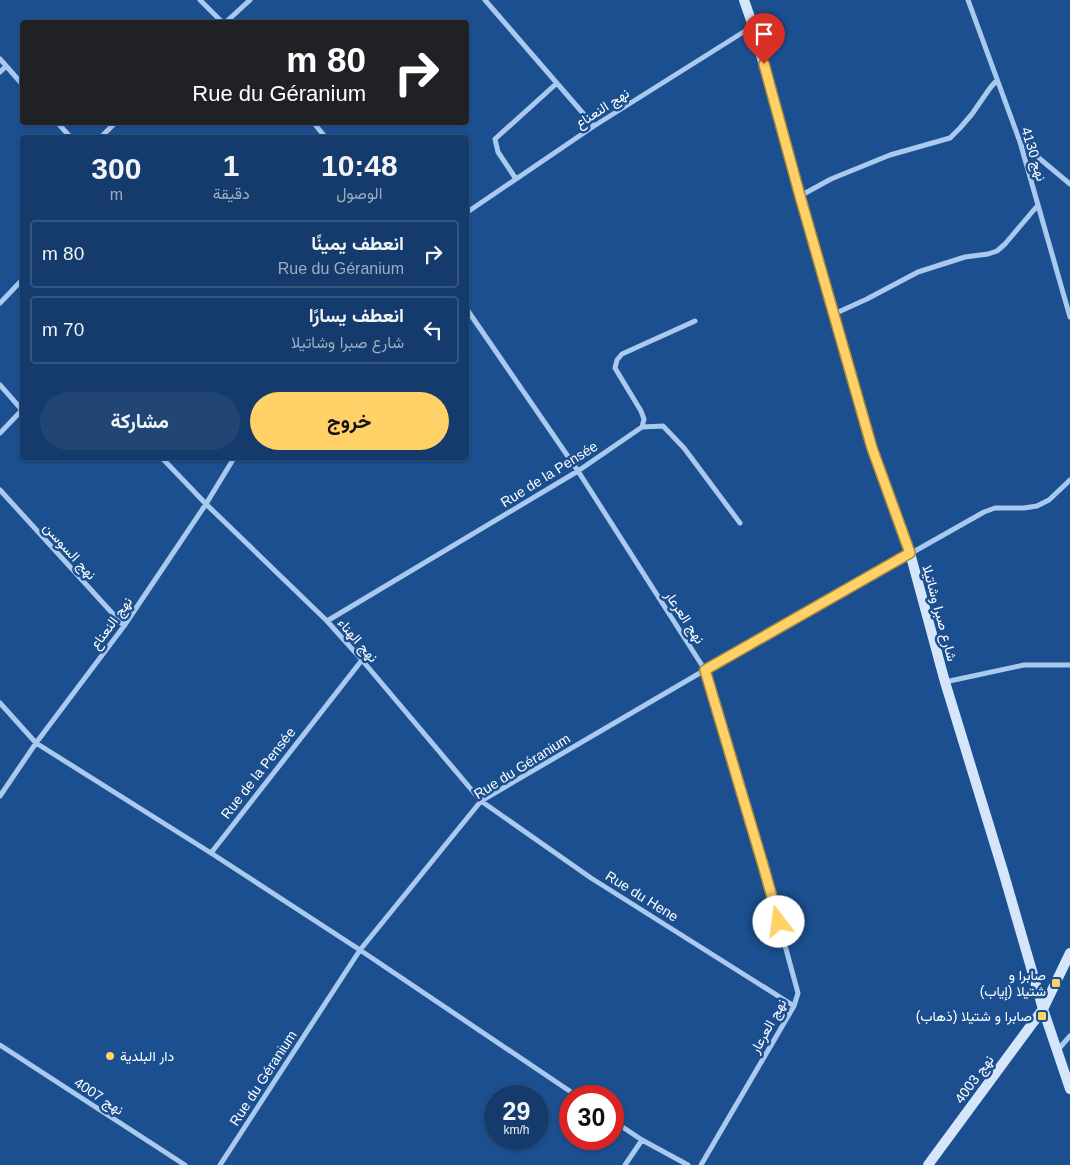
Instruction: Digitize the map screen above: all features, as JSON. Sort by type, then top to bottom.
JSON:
[{"type":"main road","name":"شارع صبرا وشاتيلا","points":[[744,0],[753,26],[872,448],[910,553],[945,682],[1043,1010],[1070,1089]]},
{"type":"main road","name":"نهج 4003","points":[[928,1165],[1043,1010],[1070,953]]},
{"type":"street","points":[[200,0],[220,20]]},
{"type":"street","points":[[228,20],[250,0]]},
{"type":"street","points":[[485,0],[594,126]]},
{"type":"street","name":"نهج 4130","points":[[968,0],[1020,142],[1070,317]]},
{"type":"street","name":"نهج النعناع","points":[[469,211],[594,126],[753,26]]},
{"type":"street","points":[[0,60],[20,82]]},
{"type":"street","points":[[0,72],[6,66]]},
{"type":"street","points":[[800,196],[831,179],[890,155],[950,138],[972,114],[997,80]]},
{"type":"street","points":[[516,179],[498,152],[495,139],[557,83]]},
{"type":"street","points":[[60,125],[68,135]]},
{"type":"street","points":[[103,135],[113,125]]},
{"type":"street","points":[[315,125],[324,135]]},
{"type":"street","points":[[1020,142],[1070,184]]},
{"type":"street","points":[[834,314],[918,272],[965,257],[997,251],[1038,205]]},
{"type":"street","points":[[0,303],[20,282]]},
{"type":"street","name":"نهج العرعار","points":[[469,312],[578,471],[705,670],[763,865],[798,993],[794,1006],[701,1165]]},
{"type":"street","points":[[696,321],[622,354],[617,360],[615,368],[641,412],[644,419],[642,427],[663,426],[684,448],[740,523]]},
{"type":"street","points":[[0,384],[20,408]]},
{"type":"street","points":[[0,433],[20,412]]},
{"type":"street","name":"Rue de la Pensée","points":[[327,622],[578,471],[642,427]]},
{"type":"street","points":[[164,460],[206,504]]},
{"type":"street","name":"نهج النعناع","points":[[0,796],[36,743],[124,626],[206,504],[233,460]]},
{"type":"street","name":"Rue du Géranium","points":[[220,1165],[360,950],[481,801],[705,670],[984,512],[995,508],[1037,506],[1049,500],[1070,480]]},
{"type":"street","name":"نهج السوسن","points":[[0,490],[124,626]]},
{"type":"street","name":"نهج الهناء","points":[[206,504],[327,622],[362,660],[481,801]]},
{"type":"street","name":"Rue de la Pensée","points":[[211,853],[362,660]]},
{"type":"street","points":[[945,682],[1024,665],[1070,666]]},
{"type":"street","points":[[0,703],[36,743],[211,853],[360,950],[561,1085]]},
{"type":"street","name":"Rue du Hene","points":[[481,801],[591,878],[794,1006]]},
{"type":"street","points":[[1057,1051],[1070,1036]]},
{"type":"street","name":"نهج 4007","points":[[0,1045],[185,1165]]},
{"type":"street","points":[[624,1128],[688,1165]]},
{"type":"street","points":[[625,1165],[642,1140]]},
{"type":"place","name":"صابرا و شتيلا (إياب)","points":[[1056,983]]},
{"type":"place","name":"صابرا و شتيلا (ذهاب)","points":[[1042,1016]]},
{"type":"place","name":"دار البلدية","points":[[110,1056]]},
{"type":"route","points":[[764,64],[872,448],[910,553],[705,670],[779,922]]}]
